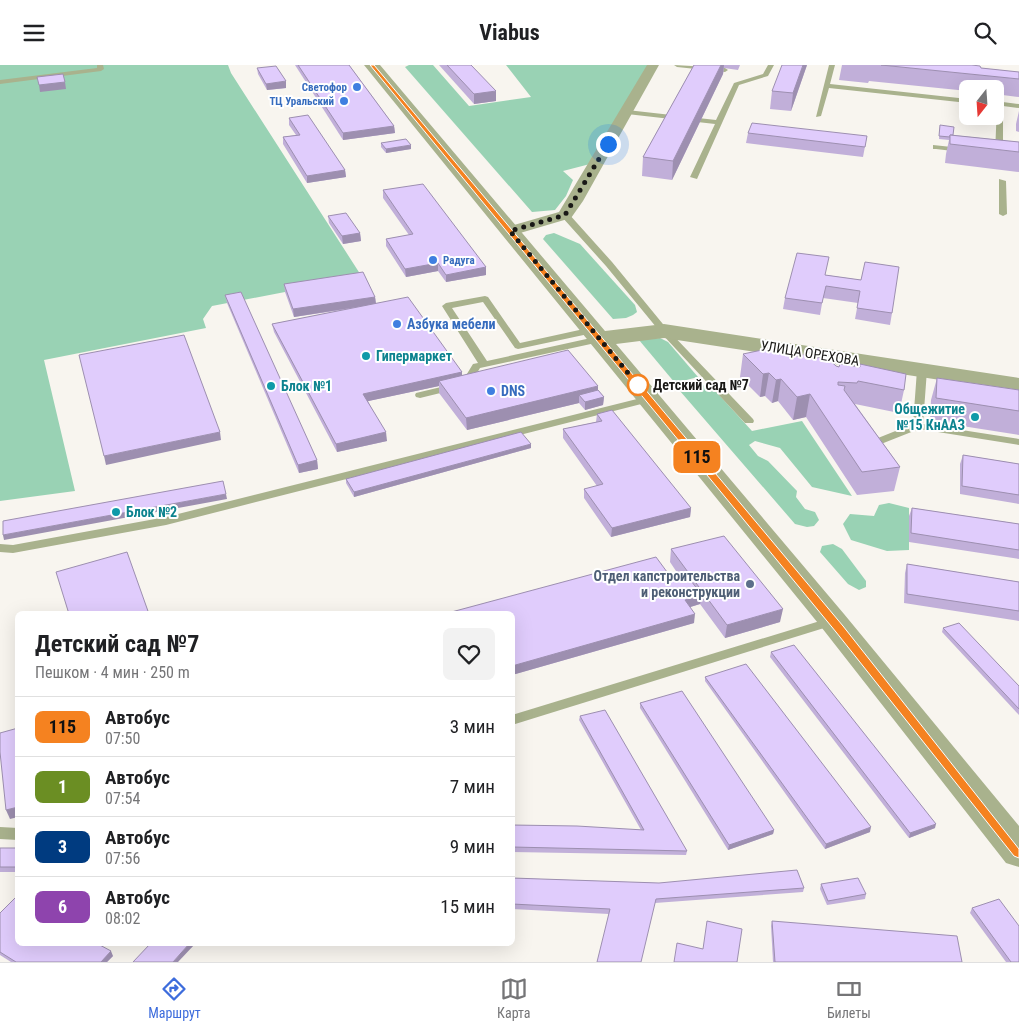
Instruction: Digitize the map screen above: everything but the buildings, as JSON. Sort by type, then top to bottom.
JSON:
[{"type":"street","points":[[372,65],[833,621],[1019,852]]},
{"type":"street","points":[[510,231],[565,215],[654,65]]},
{"type":"street","name":"УЛИЦА ОРЕХОВА","points":[[597,335],[664,331],[1019,385]]},
{"type":"lane","points":[[0,82],[102,69],[100,65]]},
{"type":"lane","points":[[677,65],[725,70]]},
{"type":"lane","points":[[694,177],[717,122],[736,84],[766,75],[770,65]]},
{"type":"lane","points":[[818,116],[832,65]]},
{"type":"lane","points":[[826,86],[959,100]]},
{"type":"lane","points":[[1004,105],[1019,106]]},
{"type":"lane","points":[[627,112],[717,122]]},
{"type":"lane","points":[[991,153],[1000,154],[998,125]]},
{"type":"lane","points":[[936,147],[972,151]]},
{"type":"lane","points":[[1002,181],[1004,214]]},
{"type":"lane","points":[[565,215],[664,331],[748,421]]},
{"type":"lane","points":[[484,364],[446,306],[484,299],[518,345],[597,335]]},
{"type":"lane","points":[[420,395],[466,384],[476,366],[597,335]]},
{"type":"lane","points":[[918,426],[922,370]]},
{"type":"lane","points":[[0,548],[14,549],[166,521],[649,399]]},
{"type":"lane","points":[[877,441],[918,426],[1019,442]]},
{"type":"lane","points":[[515,719],[833,621]]},
{"type":"lane","points":[[0,833],[15,834]]},
{"type":"green space","points":[[0,65],[228,65],[231,73],[364,280],[212,306],[203,319],[206,328],[44,360],[75,491],[0,501]]},
{"type":"green space","points":[[409,65],[433,65],[469,106],[531,97],[506,65],[650,65],[590,164],[563,171],[573,180],[566,196],[555,210],[532,212],[405,67]]},
{"type":"green space","points":[[554,233],[580,244],[635,305],[637,312],[626,318],[613,319],[543,239],[546,235]]},
{"type":"green space","points":[[660,338],[668,342],[698,377],[675,383],[639,340]]},
{"type":"green space","points":[[709,384],[752,431],[802,421],[852,496],[812,487],[780,448],[755,441],[749,445],[758,456],[768,461],[797,491],[796,497],[805,509],[815,512],[819,520],[814,526],[807,527],[795,524],[680,391]]},
{"type":"green space","points":[[889,503],[909,508],[909,550],[887,551],[851,540],[843,524],[850,514],[874,516],[879,505]]},
{"type":"green space","points":[[833,544],[842,549],[866,581],[866,587],[859,590],[848,584],[820,552],[822,546]]},
{"type":"bus line","name":"115","points":[[372,65],[839,629],[1019,852]]},
{"type":"place","name":"Светофор","points":[[357,87]]},
{"type":"place","name":"ТЦ Уральский","points":[[344,101]]},
{"type":"place","name":"Радуга","points":[[433,260]]},
{"type":"place","name":"Азбука мебели","points":[[397,324]]},
{"type":"place","name":"Гипермаркет","points":[[366,356]]},
{"type":"place","name":"Детский сад №7","points":[[638,385]]},
{"type":"place","name":"Блок №1","points":[[271,386]]},
{"type":"place","name":"DNS","points":[[491,391]]},
{"type":"place","name":"Общежитие №15 КнААЗ","points":[[975,417]]},
{"type":"place","name":"Блок №2","points":[[116,512]]},
{"type":"place","name":"Отдел капстроительства и реконструкции","points":[[750,584]]},
{"type":"route","points":[[608,144],[565,215],[510,231],[638,385]]}]
